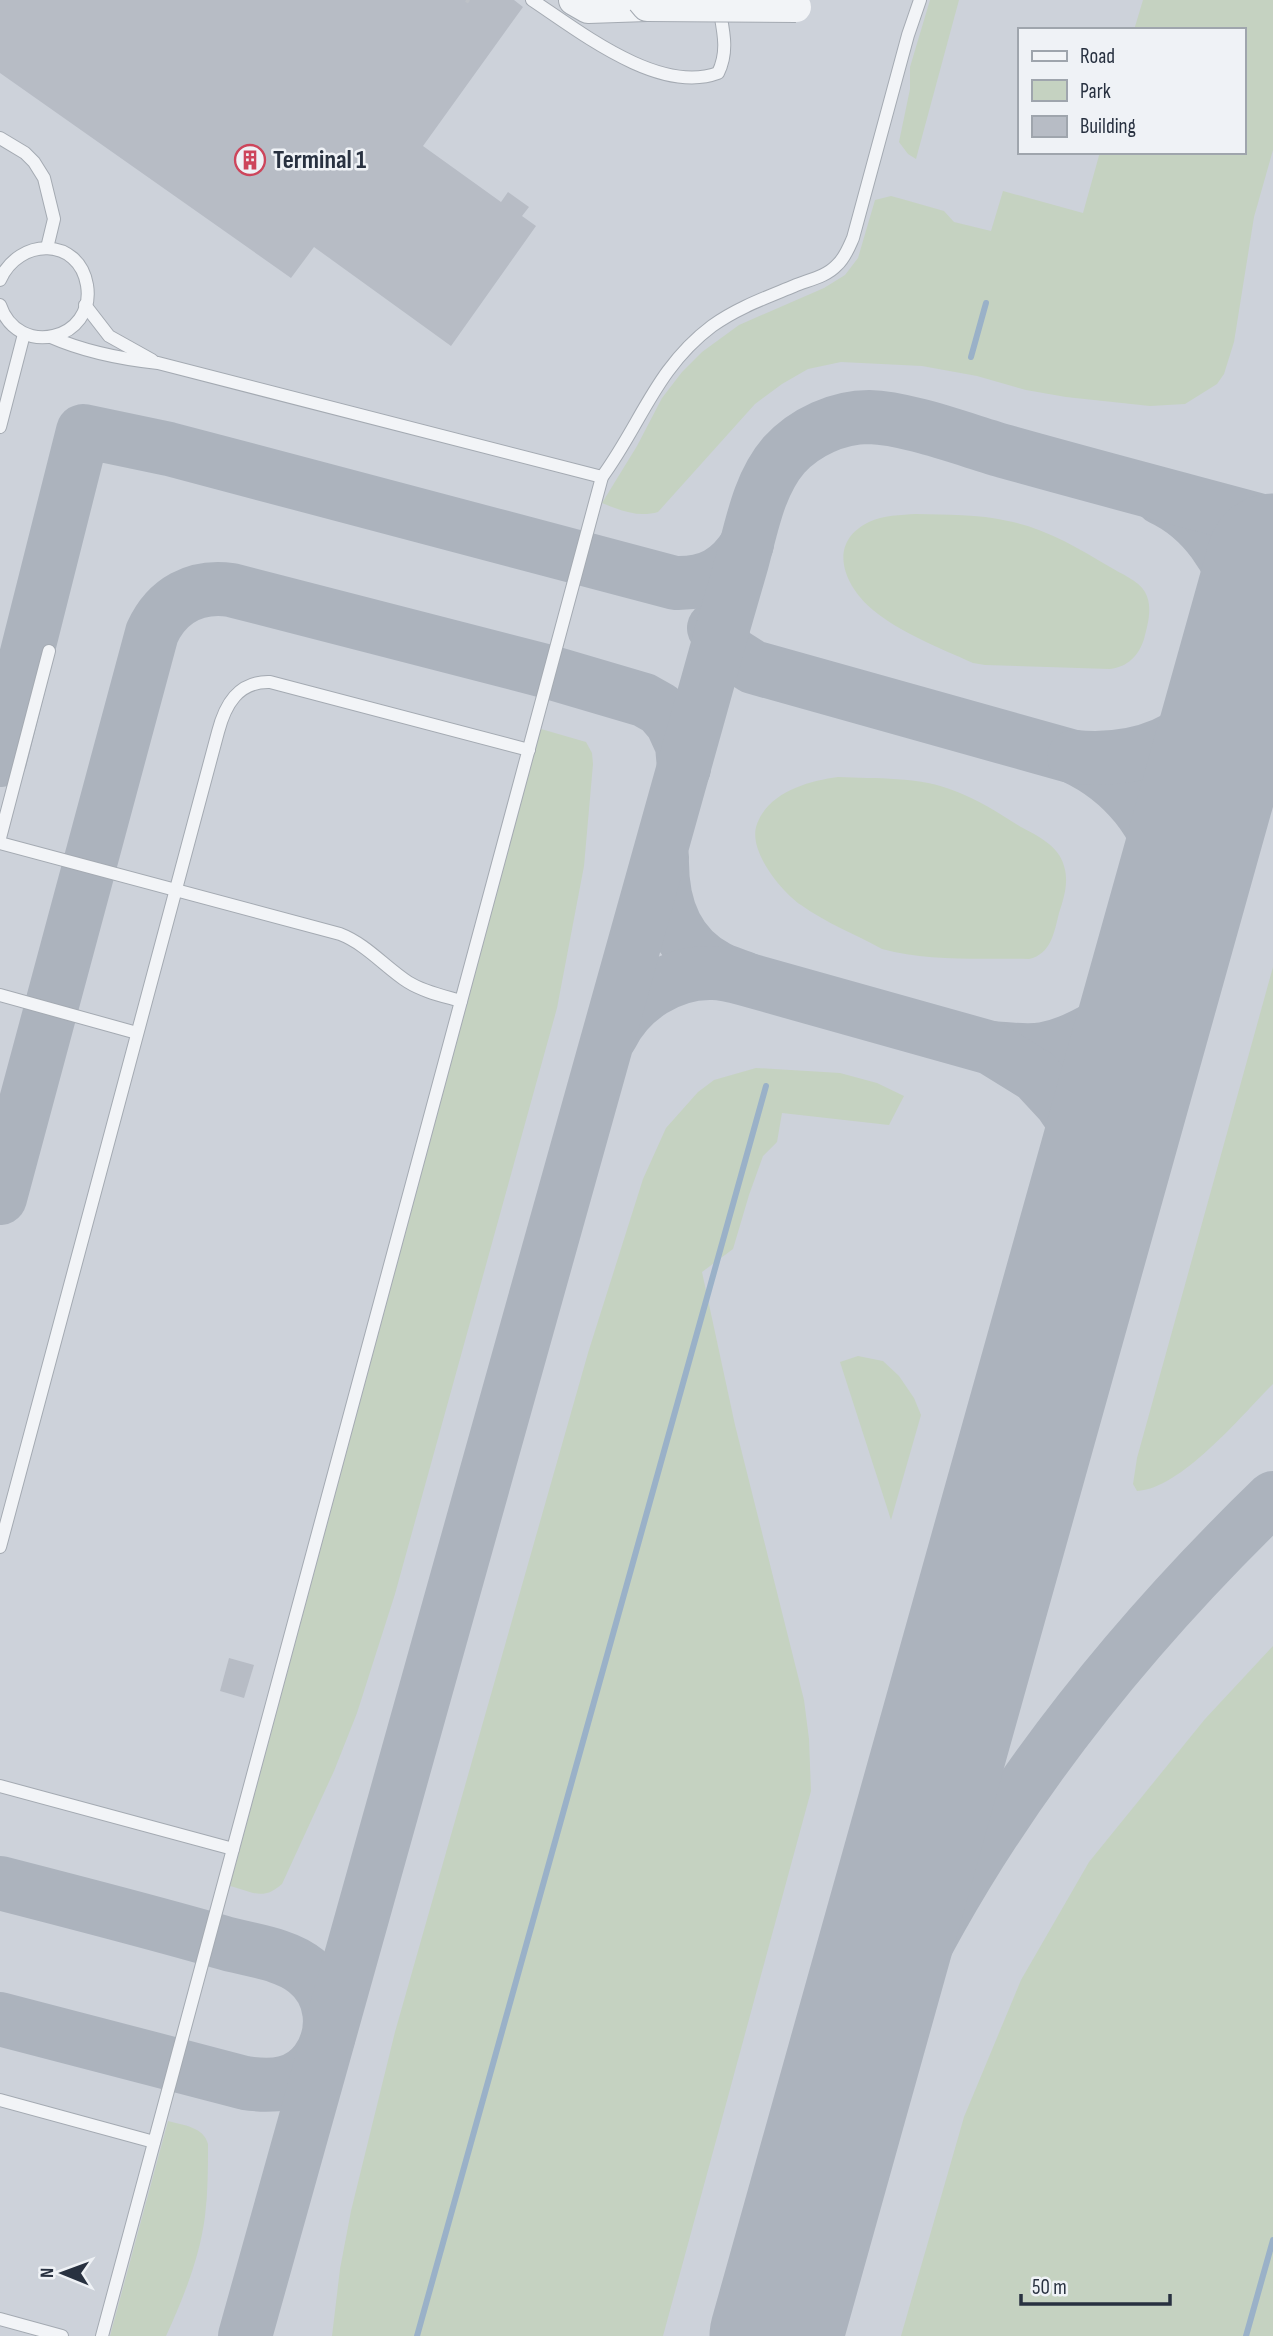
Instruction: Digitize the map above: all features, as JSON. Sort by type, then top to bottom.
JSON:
[{"type":"street","points":[[573,0],[588,8],[644,3],[800,4]]},
{"type":"lane","points":[[532,0],[614,55],[659,72],[694,79],[718,73],[724,61],[725,42],[717,0]]},
{"type":"lane","points":[[102,2336],[602,477],[649,396],[683,350],[724,317],[745,305],[829,272],[844,257],[853,238],[920,0]]},
{"type":"lane","points":[[0,138],[25,153],[44,178],[54,219],[47,248]]},
{"type":"lane","points":[[0,279],[13,259],[25,252],[47,248],[64,253],[74,261],[87,284],[85,305],[77,322],[51,337],[24,334],[4,320],[0,305]]},
{"type":"lane","points":[[85,305],[109,336],[158,363]]},
{"type":"lane","points":[[0,427],[24,334]]},
{"type":"lane","points":[[51,337],[93,352],[158,363],[602,477]]},
{"type":"lane","points":[[0,838],[49,651]]},
{"type":"lane","points":[[0,1547],[223,712],[238,692],[251,685],[270,682],[529,750]]},
{"type":"lane","points":[[0,843],[340,934],[357,942],[409,983],[461,1001]]},
{"type":"lane","points":[[0,995],[137,1033]]},
{"type":"lane","points":[[0,1786],[233,1849]]},
{"type":"lane","points":[[0,2101],[155,2142]]},
{"type":"lane","points":[[0,2319],[62,2336]]},
{"type":"shaded area","points":[[0,0],[1273,0],[1273,2336],[0,2336]]},
{"type":"green space","points":[[930,0],[959,0],[916,159],[908,154],[899,142],[910,89],[910,67]]},
{"type":"green space","points":[[1143,0],[1273,0],[1273,150],[1254,217],[1234,342],[1224,374],[1217,384],[1185,404],[1150,406],[1026,390],[977,376],[922,366],[841,362],[808,369],[755,404],[658,512],[636,514],[602,503],[637,446],[662,398],[682,372],[702,352],[739,325],[824,288],[845,275],[858,258],[875,200],[891,196],[944,211],[954,222],[991,231],[1003,191],[1083,213],[1099,154],[1245,154],[1245,28],[1135,28]]},
{"type":"green space","points":[[916,514],[974,516],[1022,524],[1061,540],[1129,578],[1142,588],[1149,603],[1147,627],[1139,650],[1127,663],[1110,669],[985,665],[973,663],[896,626],[873,610],[854,589],[844,565],[844,553],[847,541],[869,522]]},
{"type":"green space","points":[[541,729],[586,742],[592,753],[593,764],[584,866],[557,1008],[395,1594],[357,1713],[334,1771],[282,1884],[269,1892],[258,1894],[230,1886]]},
{"type":"green space","points":[[838,777],[897,779],[941,786],[981,803],[1047,842],[1058,853],[1066,878],[1063,902],[1047,948],[1029,959],[955,958],[900,953],[882,949],[793,899],[761,857],[755,834],[757,824],[770,804],[780,796],[802,785]]},
{"type":"green space","points":[[1273,967],[1273,1384],[1228,1431],[1191,1464],[1154,1487],[1137,1491],[1133,1484],[1137,1458]]},
{"type":"green space","points":[[756,1068],[840,1073],[877,1083],[904,1096],[889,1125],[782,1113],[777,1142],[763,1156],[733,1249],[702,1272],[735,1425],[804,1700],[811,1791],[663,2336],[332,2336],[340,2269],[351,2211],[395,2032],[588,1353],[643,1179],[666,1128],[698,1092],[714,1080]]},
{"type":"green space","points":[[858,1356],[883,1361],[899,1376],[914,1398],[921,1415],[891,1520],[840,1362]]},
{"type":"green space","points":[[1273,1646],[1273,2336],[901,2336],[964,2117],[1021,1980],[1089,1862],[1205,1719]]},
{"type":"green space","points":[[168,2121],[198,2130],[208,2144],[206,2207],[195,2262],[166,2336],[110,2336]]},
{"type":"building","name":"Terminal 1","points":[[0,0],[514,0],[523,7],[423,146],[501,202],[508,192],[529,207],[522,216],[536,226],[451,346],[314,247],[291,278],[0,73]]},
{"type":"building","points":[[229,1658],[254,1665],[244,1698],[220,1691]]},
{"type":"waterway","points":[[971,357],[986,303]]},
{"type":"waterway","points":[[417,2336],[766,1086]]},
{"type":"waterway","points":[[1246,2336],[1273,2240]]},
{"type":"taxiway","points":[[245,2336],[753,520],[762,492],[775,466],[792,447],[823,427],[857,418],[885,418],[1273,524]]},
{"type":"taxiway","points":[[0,760],[83,431],[169,449],[675,583],[698,581],[717,574],[733,562],[747,544]]},
{"type":"taxiway","points":[[1161,498],[1190,516],[1202,528],[1223,556],[1231,572],[1242,612],[1244,665]]},
{"type":"taxiway","points":[[0,1198],[152,633],[158,621],[184,597],[206,590],[231,590],[549,672],[644,700],[660,709],[672,723],[682,745],[684,768]]},
{"type":"taxiway","points":[[714,628],[731,653],[753,667],[1074,757],[1109,778],[1137,806],[1157,838],[1168,873],[1171,909],[1164,945],[1147,980],[1111,1018],[1074,1040],[1038,1050],[991,1048]]},
{"type":"taxiway","points":[[1074,757],[1133,754],[1169,742],[1186,732],[1216,705],[1244,665],[1273,633]]},
{"type":"taxiway","points":[[662,857],[664,890],[681,935],[703,959],[744,978]]},
{"type":"taxiway","points":[[611,1036],[628,1010],[652,990],[681,977],[712,973],[741,978],[991,1048],[1036,1076],[1074,1122],[1084,1148],[1089,1172],[1084,1237]]},
{"type":"taxiway","points":[[808,2223],[859,2090],[893,2011],[929,1939],[1013,1802],[1109,1674],[1216,1555],[1273,1498]]},
{"type":"taxiway","points":[[0,1883],[287,1960],[306,1971],[322,1990],[330,2014],[330,2026],[323,2050],[310,2069],[293,2080],[265,2085],[245,2083],[0,2019]]},
{"type":"runway","points":[[776,2336],[1273,560]]},
{"type":"place","name":"Terminal 1","points":[[250,160]]}]
